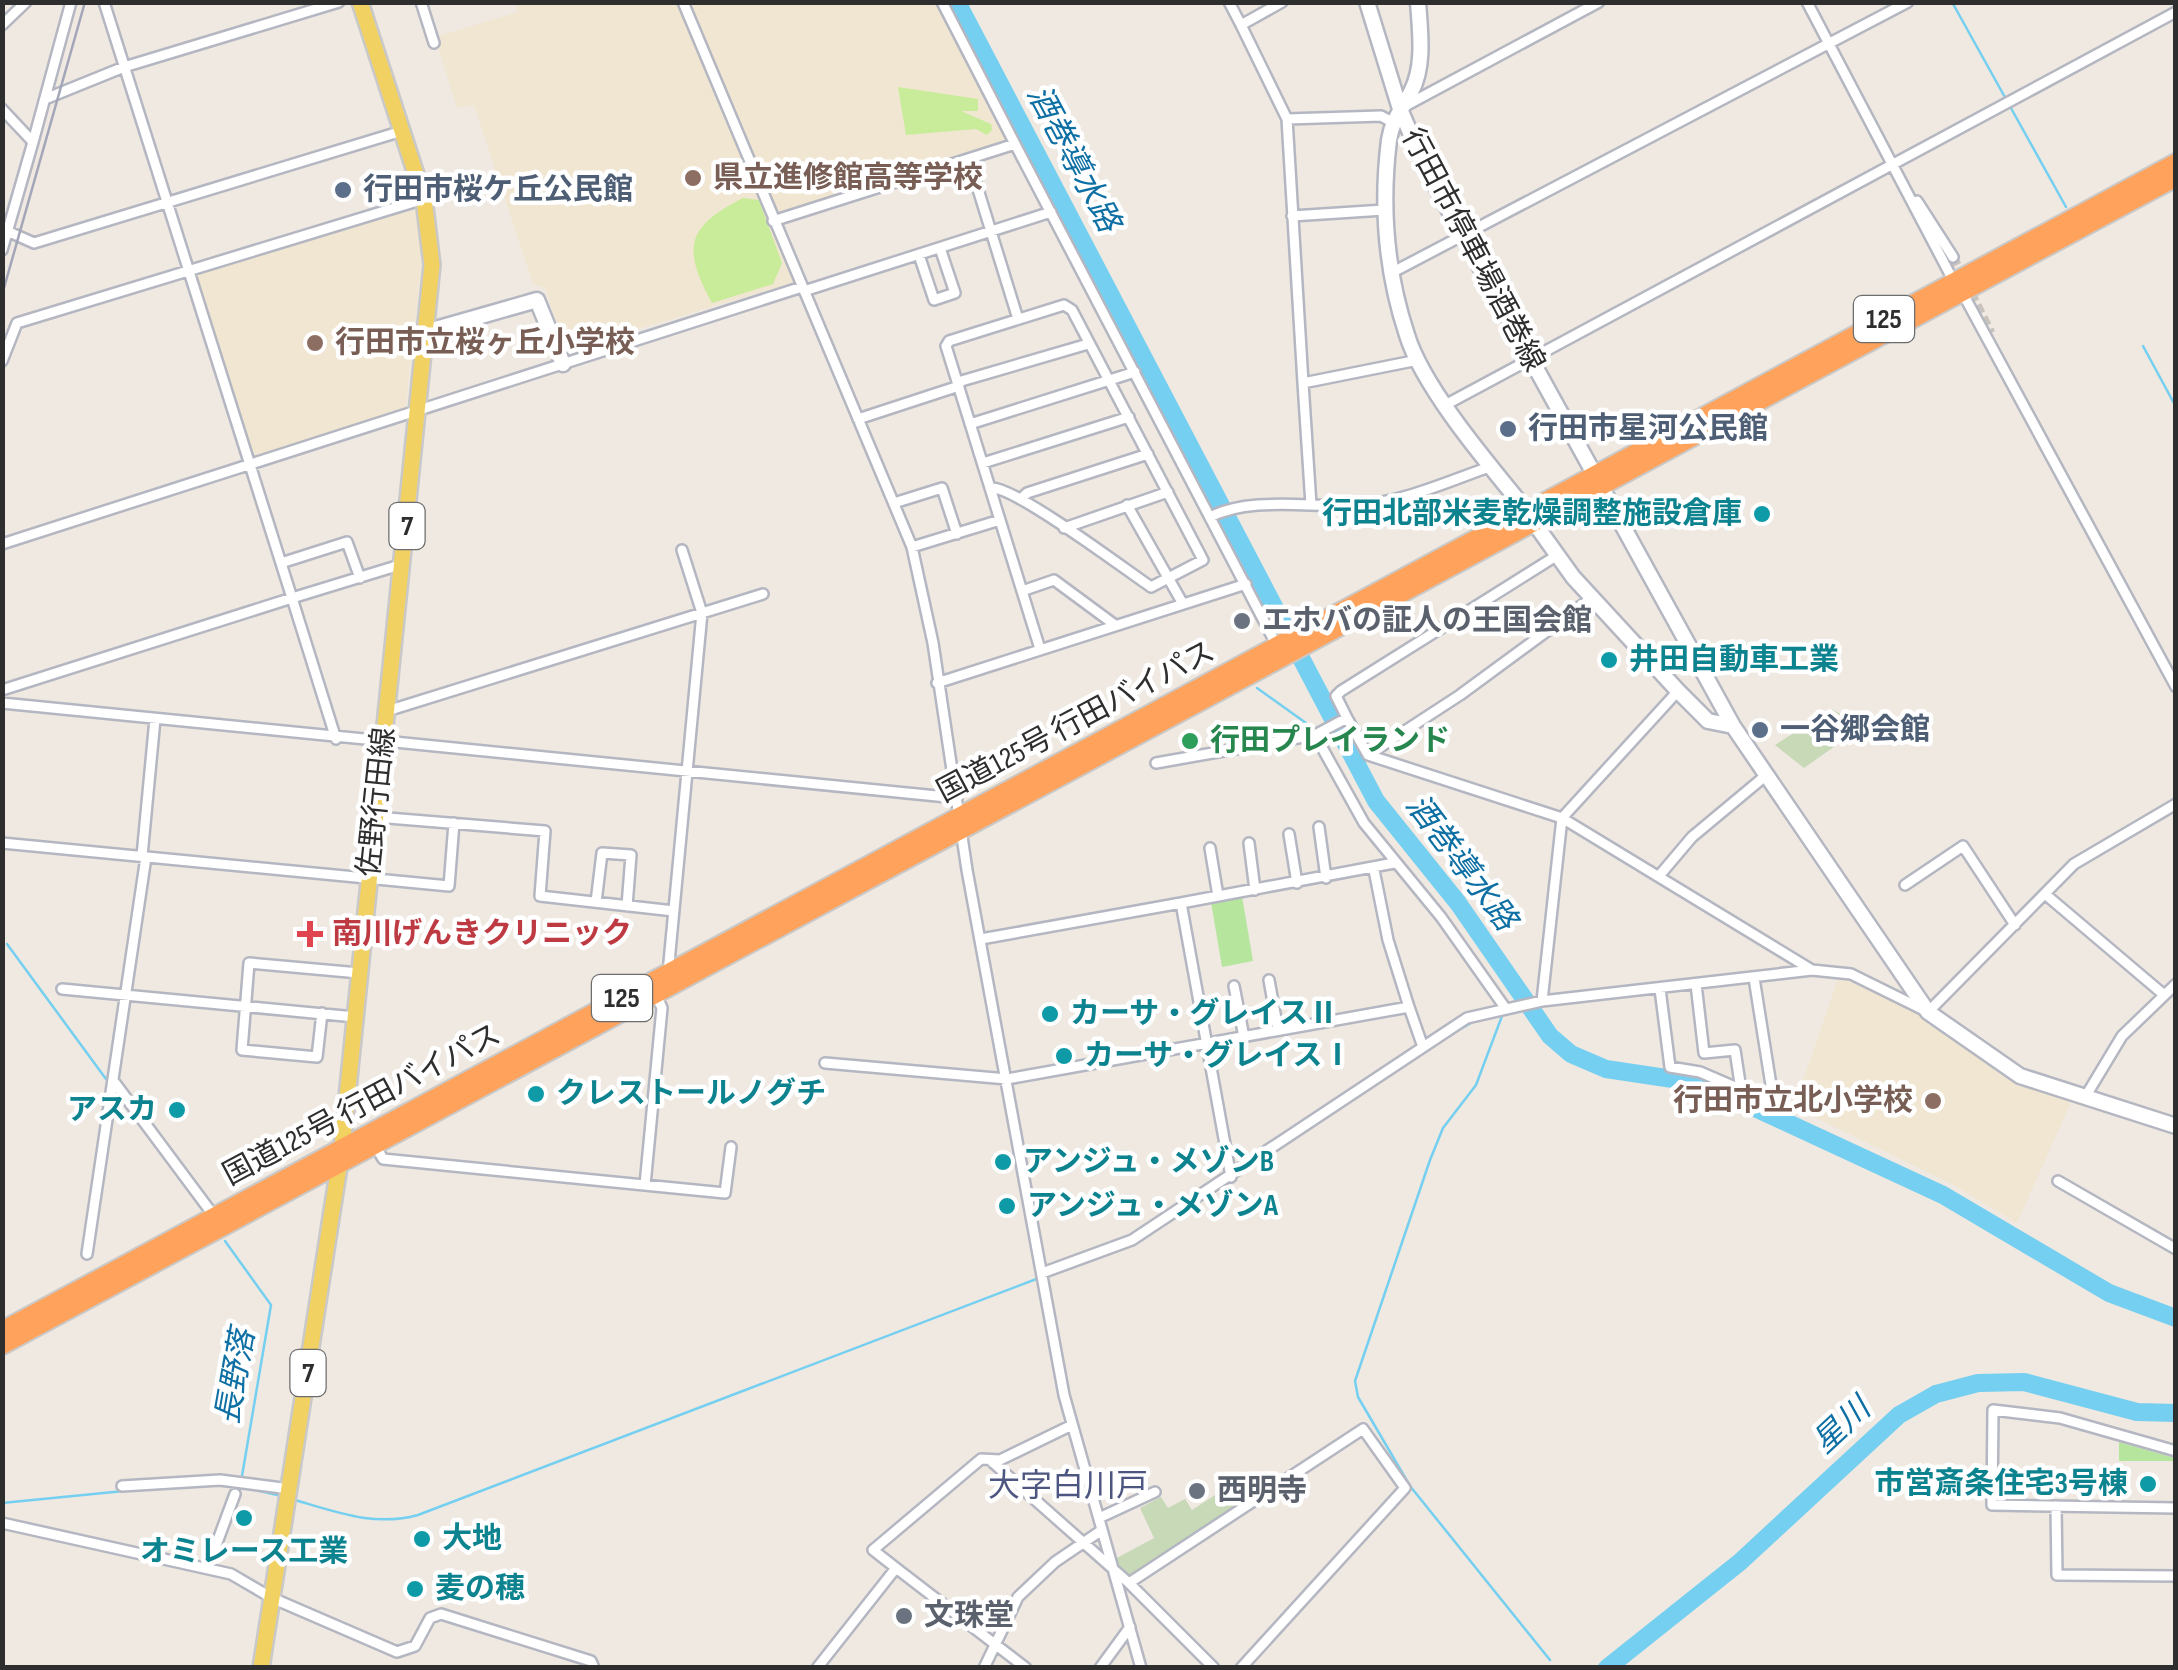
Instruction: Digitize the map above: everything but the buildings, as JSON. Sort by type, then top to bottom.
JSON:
[{"type":"highway","name":"国道125号 行田バイパス","points":[[2,1331],[959,815],[1531,517],[1958,287],[2176,163]]},
{"type":"highway","name":"国道125号 行田バイパス","points":[[1958,287],[2176,177]]},
{"type":"highway","name":"国道125号 行田バイパス","points":[[2,1345],[656,994],[959,815]]},
{"type":"main road","name":"佐野行田線","points":[[261,1668],[342,1147],[432,265],[424,199],[360,2]]},
{"type":"street","points":[[2,25],[26,2]]},
{"type":"street","points":[[2,250],[72,2]]},
{"type":"street","points":[[104,2],[336,739]]},
{"type":"street","points":[[45,99],[124,68],[339,2]]},
{"type":"street","points":[[421,2],[434,43]]},
{"type":"street","points":[[682,2],[912,547],[1072,1425],[1142,1668]]},
{"type":"street","points":[[942,2],[1281,649]]},
{"type":"street","points":[[1229,2],[1287,119],[1311,505]]},
{"type":"street","points":[[1241,25],[1282,2]]},
{"type":"street","name":"行田市停車場酒巻線","points":[[1368,2],[1396,115],[1596,482],[1764,777],[1928,1012]]},
{"type":"street","points":[[1418,2],[1420,67],[1396,115],[1384,210],[1392,272],[1407,336],[1447,404],[1556,556],[1708,720],[1733,726]]},
{"type":"street","points":[[1287,119],[1396,115],[1599,2]]},
{"type":"street","points":[[1807,2],[2176,687]]},
{"type":"street","points":[[1392,272],[1908,2]]},
{"type":"street","points":[[1447,404],[2176,12]]},
{"type":"street","points":[[2,110],[33,142]]},
{"type":"street","points":[[6,227],[34,243],[404,130]]},
{"type":"street","points":[[773,222],[1015,144]]},
{"type":"street","points":[[969,160],[1018,318]]},
{"type":"street","points":[[1908,192],[1953,257]]},
{"type":"street","points":[[2,361],[17,322],[424,199]]},
{"type":"street","points":[[1292,216],[1384,210]]},
{"type":"street","points":[[2,544],[1051,212]]},
{"type":"street","points":[[919,255],[934,300],[955,293],[940,248]]},
{"type":"street","points":[[426,332],[537,300],[563,364]]},
{"type":"street","points":[[991,488],[998,487],[1021,499],[1151,587],[1203,560],[1072,310],[1064,305],[949,341],[946,346],[1040,649]]},
{"type":"street","points":[[1990,333],[2010,377]]},
{"type":"street","points":[[858,419],[1088,344]]},
{"type":"street","points":[[1303,383],[1418,360]]},
{"type":"street","points":[[970,424],[1135,372]]},
{"type":"street","points":[[982,463],[1129,417]]},
{"type":"street","points":[[1021,499],[1027,492],[1148,454]]},
{"type":"street","points":[[1190,533],[1230,506],[1364,504],[1430,489],[1492,466]]},
{"type":"street","points":[[894,503],[942,488],[957,534]]},
{"type":"street","points":[[1064,528],[1168,492]]},
{"type":"street","points":[[1126,505],[1183,604]]},
{"type":"street","points":[[912,547],[1000,520]]},
{"type":"street","points":[[280,563],[347,542],[360,578]]},
{"type":"street","points":[[668,974],[702,613],[682,550]]},
{"type":"street","points":[[1556,556],[1341,692],[1336,696],[1345,719],[1368,755],[1562,818],[1812,970]]},
{"type":"street","points":[[2,690],[403,564]]},
{"type":"street","points":[[1022,591],[1054,580],[1116,624]]},
{"type":"street","points":[[937,684],[1246,584]]},
{"type":"street","points":[[387,711],[763,594]]},
{"type":"street","points":[[1368,755],[1460,696],[1592,598]]},
{"type":"street","points":[[1539,1002],[1562,818],[1678,691]]},
{"type":"street","points":[[2,703],[687,772],[959,815]]},
{"type":"street","points":[[87,1254],[128,994],[155,719]]},
{"type":"street","points":[[1156,764],[1315,735],[1345,719]]},
{"type":"street","points":[[1315,735],[1364,823],[1442,917],[1506,1009]]},
{"type":"street","points":[[1659,876],[1692,837],[1764,777]]},
{"type":"street","points":[[1928,1012],[2074,864],[2176,804]]},
{"type":"street","points":[[376,817],[545,831],[540,896],[674,911]]},
{"type":"street","points":[[2,843],[368,882],[449,886],[454,823]]},
{"type":"street","points":[[1318,827],[1326,878]]},
{"type":"street","points":[[1289,834],[1297,883]]},
{"type":"street","points":[[1249,843],[1256,890]]},
{"type":"street","points":[[1905,884],[1963,846],[2015,925]]},
{"type":"street","points":[[1210,848],[1218,896]]},
{"type":"street","points":[[596,902],[602,852],[631,855],[627,906]]},
{"type":"street","points":[[981,938],[1374,870],[1394,863]]},
{"type":"street","points":[[1374,870],[1388,940],[1422,1047]]},
{"type":"street","points":[[2045,894],[2162,994]]},
{"type":"street","points":[[1180,903],[1231,1177]]},
{"type":"street","points":[[322,1014],[318,1057],[242,1050],[249,963],[360,973]]},
{"type":"street","points":[[1042,1272],[1132,1240],[1468,1018],[1539,1002],[1812,970],[1852,974],[1928,1012],[2020,1076],[2087,1094],[2176,1126]]},
{"type":"street","points":[[1660,989],[1670,1067],[1700,1072],[1774,1104],[1754,978]]},
{"type":"street","points":[[1269,980],[1278,1030]]},
{"type":"street","points":[[1696,984],[1704,1053],[1735,1050],[1740,1090]]},
{"type":"street","points":[[2087,1094],[2122,1036],[2176,984]]},
{"type":"street","points":[[1234,986],[1244,1037]]},
{"type":"street","points":[[62,989],[355,1017]]},
{"type":"street","points":[[645,1186],[661,1022],[656,994]]},
{"type":"street","points":[[825,1064],[1008,1079],[1409,1008]]},
{"type":"street","points":[[115,1083],[214,1216]]},
{"type":"street","points":[[376,1147],[383,1160],[725,1193],[731,1147]]},
{"type":"street","points":[[2058,1181],[2176,1250]]},
{"type":"street","points":[[2176,1451],[2046,1415],[1992,1410],[1992,1505],[2176,1508]]},
{"type":"street","points":[[1026,1668],[872,1550],[981,1458],[1000,1460],[1072,1425]]},
{"type":"street","points":[[1129,1583],[1363,1429],[1406,1488],[1241,1668]]},
{"type":"street","points":[[990,1460],[1034,1496],[1081,1545],[1129,1583],[1214,1668]]},
{"type":"street","points":[[122,1486],[220,1480],[289,1496]]},
{"type":"street","points":[[1099,1518],[1154,1492]]},
{"type":"street","points":[[208,1568],[235,1494]]},
{"type":"street","points":[[2056,1506],[2057,1575],[2176,1576]]},
{"type":"street","points":[[2,1523],[231,1574],[272,1598],[397,1652],[414,1646],[430,1618],[441,1614],[590,1662],[594,1668]]},
{"type":"street","points":[[984,1668],[998,1646],[1018,1597],[1102,1530]]},
{"type":"street","points":[[817,1668],[896,1568]]},
{"type":"street","points":[[1100,1668],[1130,1627]]},
{"type":"shaded area","name":"県立進修館高等学校","points":[[516,3],[937,3],[1009,141],[768,216],[795,282],[571,349],[564,344],[545,288],[533,284],[474,105],[457,108],[435,37],[518,12]]},
{"type":"shaded area","name":"行田市立桜ヶ丘小学校","points":[[418,206],[421,266],[405,412],[251,461],[196,275]]},
{"type":"shaded area","name":"行田市立北小学校","points":[[1839,976],[1925,1018],[1978,1052],[2074,1095],[2017,1223],[1950,1183],[1794,1107]]},
{"type":"green space","points":[[898,87],[978,99],[978,111],[961,111],[991,124],[992,130],[987,135],[976,129],[906,135]]},
{"type":"green space","points":[[743,198],[759,200],[782,263],[773,284],[712,303],[696,267],[695,241],[710,219]]},
{"type":"green space","points":[[1832,709],[1862,727],[1804,768],[1775,745]]},
{"type":"green space","points":[[1242,896],[1253,961],[1222,967],[1211,902]]},
{"type":"green space","points":[[2119,1442],[2175,1458],[2175,1461],[2119,1461]]},
{"type":"green space","points":[[1229,1486],[1240,1504],[1129,1579],[1116,1569],[1115,1559],[1154,1538],[1140,1508],[1161,1497],[1168,1508],[1185,1499],[1192,1510]]},
{"type":"waterway","name":"酒巻導水路","points":[[957,2],[1376,801],[1458,903],[1550,1036],[1571,1054],[1606,1069],[1686,1081],[1738,1100],[1943,1195],[2109,1293],[2176,1318]]},
{"type":"waterway","points":[[1952,2],[2066,207]]},
{"type":"waterway","points":[[2143,346],[2176,407]]},
{"type":"waterway","points":[[1257,688],[1313,728]]},
{"type":"waterway","name":"長野落","points":[[7,944],[106,1079]]},
{"type":"waterway","points":[[1502,1016],[1476,1085],[1443,1128],[1430,1160],[1355,1381],[1358,1397],[1410,1486],[1550,1660]]},
{"type":"waterway","points":[[1440,1041],[1476,1020]]},
{"type":"waterway","points":[[1136,1243],[1434,1045]]},
{"type":"waterway","name":"長野落","points":[[122,1100],[169,1163]]},
{"type":"waterway","name":"長野落","points":[[176,1173],[202,1209]]},
{"type":"waterway","name":"長野落","points":[[225,1241],[271,1305],[242,1476]]},
{"type":"waterway","points":[[295,1500],[371,1519],[418,1515],[1039,1278]]},
{"type":"waterway","name":"星川","points":[[1607,1668],[1740,1562],[1899,1415],[1936,1394],[1978,1383],[2024,1382],[2137,1412],[2176,1413]]},
{"type":"waterway","points":[[246,1488],[282,1496]]},
{"type":"waterway","points":[[2,1503],[134,1490]]},
{"type":"tunnel","points":[[1953,257],[1991,333]]},
{"type":"railway","points":[[2,295],[85,2]]},
{"type":"place","name":"県立進修館高等学校","points":[[693,178]]},
{"type":"place","name":"行田市桜ケ丘公民館","points":[[343,190]]},
{"type":"place","name":"行田市立桜ヶ丘小学校","points":[[315,343]]},
{"type":"place","name":"行田市星河公民館","points":[[1508,429]]},
{"type":"place","name":"行田北部米麦乾燥調整施設倉庫","points":[[1762,514]]},
{"type":"place","name":"エホバの証人の王国会館","points":[[1242,621]]},
{"type":"place","name":"井田自動車工業","points":[[1609,660]]},
{"type":"place","name":"一谷郷会館","points":[[1760,730]]},
{"type":"place","name":"行田プレイランド","points":[[1190,741]]},
{"type":"place","name":"南川げんきクリニック","points":[[310,934]]},
{"type":"place","name":"カーサ・グレイスⅡ","points":[[1050,1014]]},
{"type":"place","name":"カーサ・グレイスⅠ","points":[[1064,1056]]},
{"type":"place","name":"クレストールノグチ","points":[[536,1094]]},
{"type":"place","name":"行田市立北小学校","points":[[1933,1101]]},
{"type":"place","name":"アスカ","points":[[177,1110]]},
{"type":"place","name":"アンジュ・メゾンB","points":[[1003,1162]]},
{"type":"place","name":"アンジュ・メゾンA","points":[[1007,1206]]},
{"type":"place","name":"市営斎条住宅3号棟","points":[[2148,1484]]},
{"type":"place","name":"西明寺","points":[[1197,1491]]},
{"type":"place","name":"オミレース工業","points":[[244,1518]]},
{"type":"place","name":"大地","points":[[422,1539]]},
{"type":"place","name":"麦の穂","points":[[415,1589]]},
{"type":"place","name":"文珠堂","points":[[904,1616]]},
{"type":"district","name":"大字白川戸","points":[[1068,1486]]}]
